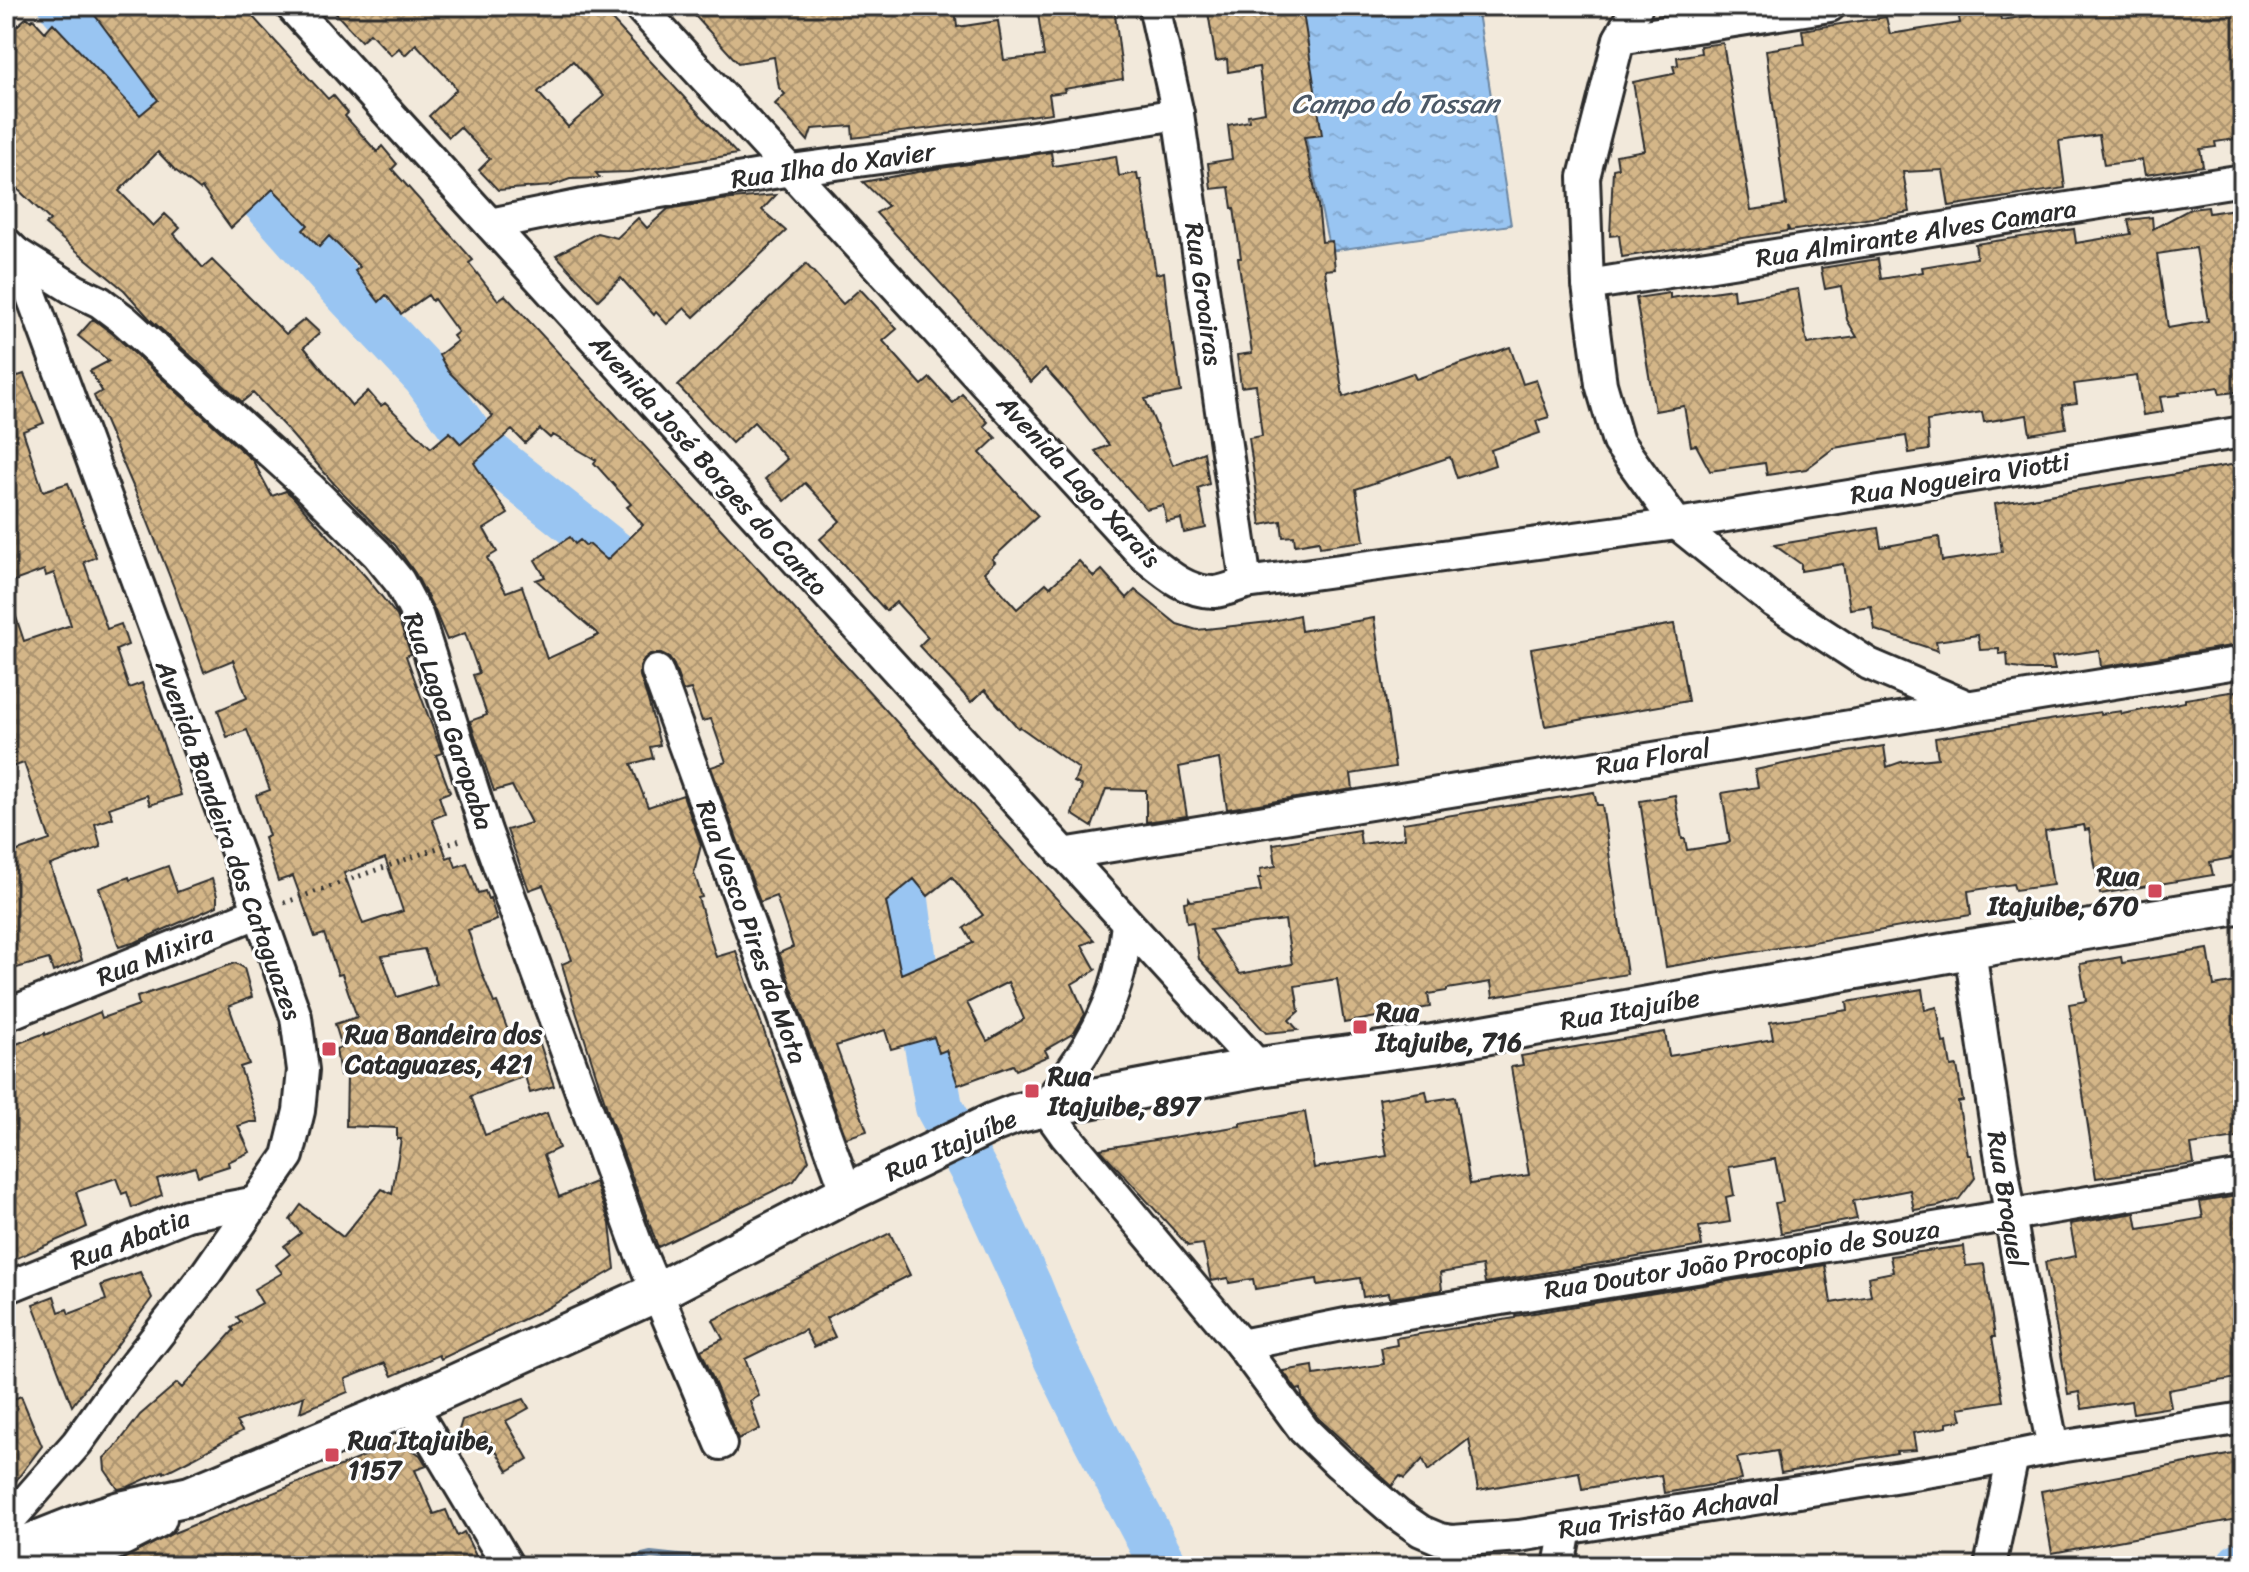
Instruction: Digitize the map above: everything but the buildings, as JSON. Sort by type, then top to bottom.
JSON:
[{"type":"main road","name":"Rua Itajuíbe","points":[[21,1551],[142,1527],[190,1496],[411,1404],[657,1292],[847,1193],[1015,1114],[1259,1067],[1433,1044],[2243,904]]},
{"type":"street","name":"Avenida José Borges do Canto","points":[[291,6],[1259,1067]]},
{"type":"street","name":"Avenida Lago Xarais","points":[[639,6],[1142,554],[1175,580],[1201,590],[1217,592],[1246,583],[1677,524]]},
{"type":"street","name":"Rua Groairas","points":[[1154,6],[1178,114],[1246,583]]},
{"type":"street","points":[[1637,6],[1619,39],[1584,177],[1588,285],[1601,384],[1618,442],[1677,524],[1774,602],[1869,664],[1967,706]]},
{"type":"street","points":[[1619,39],[1830,6]]},
{"type":"street","name":"Rua Ilha do Xavier","points":[[490,224],[791,170],[1178,114]]},
{"type":"street","name":"Rua Almirante Alves Camara","points":[[1588,285],[2243,180]]},
{"type":"street","name":"Rua Lagoa Garopaba","points":[[11,248],[124,320],[311,489],[377,554],[399,581],[418,617],[486,831],[631,1231],[721,1444]]},
{"type":"street","name":"Avenida Bandeira dos Cataguazes","points":[[11,248],[259,912],[296,1017],[303,1070],[299,1111],[288,1156],[207,1272],[77,1443],[21,1551]]},
{"type":"street","name":"Rua Nogueira Viotti","points":[[1677,524],[2243,432]]},
{"type":"street","name":"Rua Floral","points":[[1063,854],[2243,662]]},
{"type":"street","name":"Rua Vasco Pires da Mota","points":[[657,671],[847,1193]]},
{"type":"street","name":"Rua Mixira","points":[[6,1015],[259,912]]},
{"type":"street","points":[[1045,1107],[1084,1054],[1107,1011],[1120,971],[1127,924]]},
{"type":"street","name":"Rua Broquel","points":[[1970,949],[2027,1324],[2053,1448]]},
{"type":"street","name":"Rua Tristão Achaval","points":[[1045,1107],[1241,1345],[1304,1430],[1398,1515],[1421,1531],[1452,1541],[1566,1529],[2243,1418]]},
{"type":"street","name":"Rua Doutor João Procopio de Souza","points":[[1241,1345],[1351,1323],[2243,1176]]},
{"type":"street","name":"Rua Abatia","points":[[6,1288],[187,1215],[257,1202]]},
{"type":"street","points":[[411,1404],[508,1566]]},
{"type":"street","points":[[1990,1566],[2013,1456]]},
{"type":"street","points":[[1559,1566],[1566,1529]]},
{"type":"path","points":[[259,912],[486,831]]},
{"type":"water","name":"Campo do Tossan","points":[[1278,6],[1477,6],[1511,225],[1330,251]]},
{"type":"waterway","points":[[63,6],[141,91],[244,177],[426,376],[474,443],[663,593]]},
{"type":"waterway","points":[[876,827],[904,892],[939,1107],[981,1184],[1057,1358],[1164,1566]]},
{"type":"waterway","points":[[605,1566],[651,1555],[752,1566]]},
{"type":"place","name":"Rua Itajuibe, 670","points":[[2155,891]]},
{"type":"place","name":"Rua Itajuibe, 716","points":[[1360,1027]]},
{"type":"place","name":"Rua Bandeira dos Cataguazes, 421","points":[[329,1049]]},
{"type":"place","name":"Rua Itajuibe, 897","points":[[1032,1091]]},
{"type":"place","name":"Rua Itajuibe, 1157","points":[[332,1455]]}]
